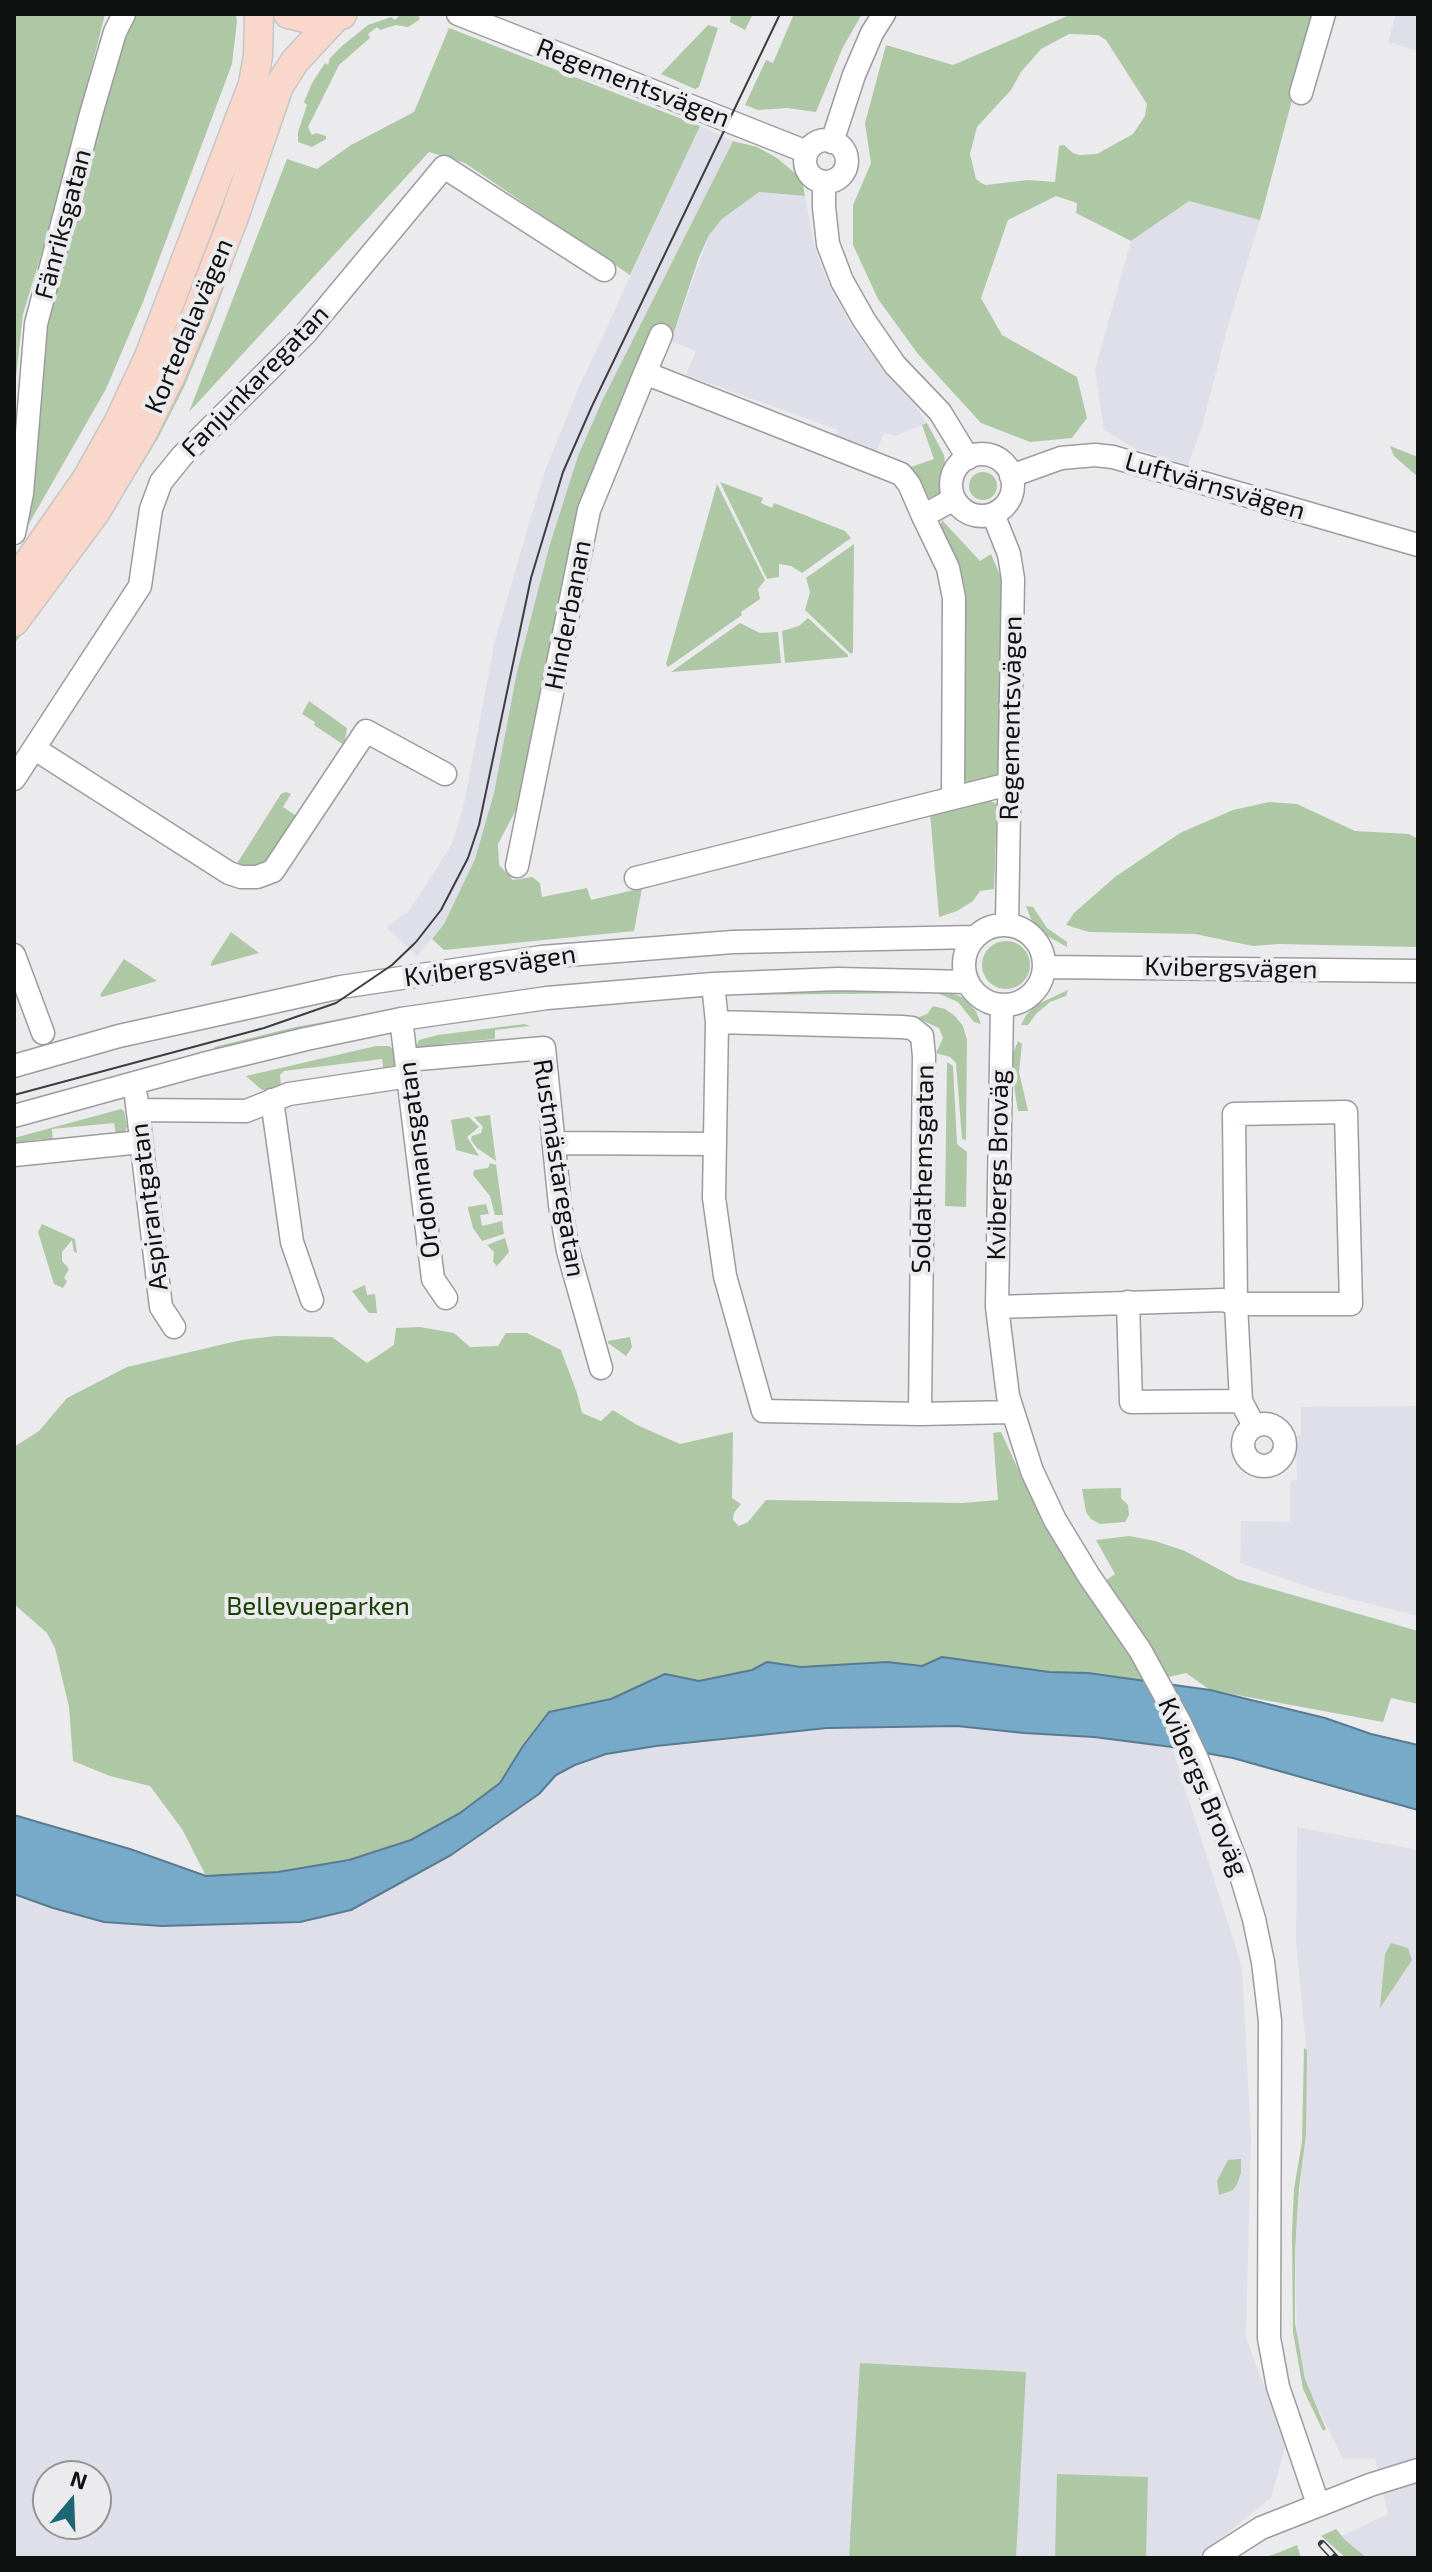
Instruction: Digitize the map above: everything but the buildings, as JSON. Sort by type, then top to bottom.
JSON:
[{"type":"main road","name":"Kortedalavägen","points":[[14,583],[86,480],[118,423],[148,359],[253,84],[258,56],[259,14]]},
{"type":"main road","name":"Kortedalavägen","points":[[288,14],[308,20],[340,16]]},
{"type":"main road","name":"Kortedalavägen","points":[[14,622],[95,513],[148,423],[195,318],[279,86],[295,61],[340,16]]},
{"type":"street","name":"Fänriksgatan","points":[[14,533],[22,493],[36,324],[115,32],[124,14]]},
{"type":"street","name":"Regementsvägen","points":[[458,14],[487,19],[807,152]]},
{"type":"street","points":[[832,142],[854,75],[884,14]]},
{"type":"street","points":[[1301,93],[1324,14]]},
{"type":"street","points":[[832,142],[845,153],[845,167],[838,178],[824,182],[814,178],[807,170],[807,152],[816,143],[832,142]]},
{"type":"street","name":"Fanjunkaregatan","points":[[14,779],[140,586],[151,509],[161,482],[182,456],[305,334],[444,167],[604,270]]},
{"type":"street","points":[[824,182],[828,244],[842,281],[895,365],[940,412],[968,458]]},
{"type":"street","name":"Hinderbanan","points":[[517,866],[589,510],[661,335]]},
{"type":"street","points":[[645,373],[901,474],[909,484],[948,568],[954,598],[953,796]]},
{"type":"street","points":[[983,454],[994,457],[1006,466],[1011,476],[1013,489],[1010,499],[993,514],[983,517],[969,514],[954,499],[952,475],[958,465],[968,458],[983,454]]},
{"type":"street","name":"Luftvärnsvägen","points":[[1011,476],[1061,458],[1113,457],[1418,545]]},
{"type":"street","points":[[923,516],[954,499]]},
{"type":"street","name":"Regementsvägen","points":[[993,514],[1009,554],[1013,579],[1007,924]]},
{"type":"street","points":[[35,749],[229,873],[241,877],[257,877],[273,871],[366,731],[445,774]]},
{"type":"street","points":[[636,878],[1009,784]]},
{"type":"street","points":[[975,937],[965,958],[968,982],[985,1000],[1002,1005],[1014,1004],[1031,995],[1042,979],[1045,967],[1042,952],[1034,938],[1022,928],[1007,924]]},
{"type":"street","name":"Kvibergsvägen","points":[[14,1066],[119,1036],[341,987],[542,957],[733,942],[975,937],[989,927],[1007,924]]},
{"type":"street","points":[[14,955],[43,1033]]},
{"type":"street","name":"Kvibergsvägen","points":[[1045,967],[1418,971]]},
{"type":"street","name":"Kvibergsvägen","points":[[14,1116],[260,1050],[401,1019],[547,998],[713,984],[838,979],[968,982]]},
{"type":"street","points":[[713,984],[717,1022],[714,1198],[725,1276],[763,1411],[1012,1412]]},
{"type":"street","name":"Kvibergs Broväg","points":[[1002,1005],[997,1307],[1012,1412],[1043,1496],[1068,1542],[1140,1650],[1179,1721],[1225,1832],[1254,1919],[1270,2021],[1269,2338],[1278,2387],[1318,2504]]},
{"type":"street","name":"Ordonnansgatan","points":[[401,1019],[433,1279],[446,1298]]},
{"type":"street","name":"Soldathemsgatan","points":[[717,1022],[902,1027],[912,1028],[922,1036],[920,1414]]},
{"type":"street","name":"Rustmästaregatan","points":[[138,1110],[246,1111],[289,1094],[408,1068],[544,1048],[568,1251],[601,1368]]},
{"type":"street","name":"Aspirantgatan","points":[[133,1084],[161,1307],[174,1327]]},
{"type":"street","points":[[272,1100],[292,1242],[312,1300]]},
{"type":"street","points":[[997,1307],[1223,1300],[1236,1304],[1351,1304],[1346,1112],[1234,1114],[1236,1304],[1241,1401],[1254,1426]]},
{"type":"street","points":[[14,1155],[141,1142]]},
{"type":"street","points":[[554,1143],[715,1144]]},
{"type":"street","points":[[1128,1302],[1131,1402],[1241,1401]]},
{"type":"street","points":[[1214,2558],[1261,2528],[1318,2504],[1418,2470]]},
{"type":"shaded area","points":[[1396,14],[1418,14],[1418,51],[1388,42]]},
{"type":"shaded area","points":[[700,126],[733,141],[602,401],[578,456],[550,544],[494,793],[475,859],[444,924],[417,956],[386,927],[409,911],[452,844],[464,804],[495,640],[544,473],[579,387]]},
{"type":"shaded area","points":[[759,192],[805,196],[814,245],[826,279],[852,327],[927,423],[895,436],[884,433],[875,455],[834,440],[838,430],[686,375],[696,351],[671,341],[709,235],[722,219]]},
{"type":"shaded area","points":[[1189,201],[1260,220],[1202,427],[1188,465],[1134,448],[1104,430],[1095,369],[1131,241]]},
{"type":"shaded area","points":[[1418,1406],[1418,1616],[1323,1592],[1240,1563],[1241,1521],[1290,1522],[1290,1482],[1297,1479],[1296,1436],[1301,1436],[1301,1407]]},
{"type":"shaded area","points":[[957,1726],[1095,1737],[1172,1747],[1242,1967],[1251,2138],[1246,2338],[1286,2444],[1271,2498],[1197,2558],[14,2558],[14,1894],[104,1922],[162,1926],[451,1855],[539,1794],[556,1775],[606,1754],[725,1737],[827,1728]]},
{"type":"shaded area","points":[[1297,1827],[1418,1850],[1418,2558],[1360,2558],[1339,2537],[1388,2514],[1375,2459],[1343,2459],[1308,2388],[1297,2343],[1295,2250],[1306,2120],[1306,2047],[1296,1940]]},
{"type":"green space","points":[[14,14],[105,14],[61,190],[23,314],[14,395]]},
{"type":"green space","points":[[135,14],[236,14],[232,64],[143,302],[106,389],[27,527],[22,526],[41,365],[55,279],[113,73]]},
{"type":"green space","points":[[731,14],[753,14],[745,30],[730,22]]},
{"type":"green space","points":[[794,14],[862,14],[843,47],[816,112],[787,108],[758,110],[745,105],[766,60],[773,63]]},
{"type":"green space","points":[[1072,14],[1315,14],[1260,220],[1189,201],[1131,241],[1076,213],[1077,203],[1056,196],[1008,220],[981,298],[1002,335],[1077,377],[1087,418],[1072,438],[1030,442],[981,423],[918,354],[878,299],[853,245],[853,205],[871,163],[865,123],[886,45],[953,65]],"holes":[[[1069,34],[1098,35],[1106,40],[1147,104],[1145,116],[1133,134],[1097,154],[1079,155],[1064,145],[1059,146],[1055,182],[1028,180],[986,185],[976,179],[970,154],[977,127],[1011,90],[1021,72],[1041,49]]]},
{"type":"green space","points":[[399,16],[420,17],[419,20],[408,27],[396,25],[380,30],[377,27],[368,34],[370,38],[339,65],[308,127],[312,135],[316,133],[326,136],[326,139],[312,147],[298,142],[307,105],[304,102],[325,63],[328,65],[330,58],[342,46],[368,25],[391,17],[395,20]]},
{"type":"green space","points":[[708,25],[718,28],[699,87],[695,89],[661,74]]},
{"type":"green space","points":[[449,28],[700,126],[630,275],[465,163],[429,152],[189,412],[287,159],[317,169],[351,145],[414,112]]},
{"type":"green space","points":[[733,141],[757,147],[777,158],[802,179],[805,196],[759,192],[722,219],[709,235],[699,257],[671,341],[650,341],[579,509],[518,806],[498,844],[499,865],[513,880],[532,877],[540,883],[542,897],[587,888],[591,900],[642,888],[634,931],[444,950],[432,939],[444,924],[475,859],[494,793],[517,672],[550,544],[578,456],[602,401]]},
{"type":"green space","points":[[258,181],[262,183],[212,320],[184,387],[157,440],[104,526],[14,644],[74,562]]},
{"type":"green space","points":[[927,423],[944,455],[946,474],[944,491],[930,498],[921,494],[908,468],[934,459],[922,425]]},
{"type":"green space","points":[[1390,446],[1418,457],[1418,477],[1394,456]]},
{"type":"green space","points":[[983,472],[993,476],[997,486],[993,496],[983,500],[973,496],[969,486],[973,476]]},
{"type":"green space","points":[[720,482],[763,498],[761,503],[772,508],[774,503],[845,531],[851,538],[802,573],[791,566],[779,564],[779,577],[767,579]]},
{"type":"green space","points":[[717,484],[765,580],[758,589],[760,599],[668,667],[666,664]]},
{"type":"green space","points":[[942,520],[980,561],[991,554],[1003,582],[998,768],[996,779],[972,784],[961,779],[965,588],[939,530]]},
{"type":"green space","points":[[854,544],[851,654],[805,610],[810,592],[806,578]]},
{"type":"green space","points":[[808,618],[848,657],[785,663],[782,631],[799,626]]},
{"type":"green space","points":[[740,623],[760,633],[778,632],[781,663],[671,672]]},
{"type":"green space","points":[[309,701],[347,728],[344,745],[302,714]]},
{"type":"green space","points":[[281,794],[291,794],[283,807],[298,817],[273,855],[260,866],[247,868],[236,865]]},
{"type":"green space","points":[[985,798],[997,804],[994,889],[980,891],[973,901],[939,917],[930,813]]},
{"type":"green space","points":[[1269,802],[1297,804],[1355,831],[1409,834],[1418,839],[1418,947],[1253,946],[1195,934],[1089,932],[1066,925],[1074,913],[1115,877],[1180,833],[1233,810]]},
{"type":"green space","points":[[1026,906],[1033,907],[1047,928],[1067,942],[1067,947],[1042,933]]},
{"type":"green space","points":[[231,932],[259,953],[211,966],[211,963]]},
{"type":"green space","points":[[1006,941],[1023,948],[1030,965],[1023,982],[1006,989],[989,982],[982,965],[989,948]]},
{"type":"green space","points":[[124,959],[157,981],[102,997],[100,995]]},
{"type":"green space","points":[[543,988],[216,1056],[214,1047],[296,1027],[373,1013]]},
{"type":"green space","points":[[940,989],[962,997],[976,1011],[981,1024],[974,1022],[958,1002],[937,993],[731,995],[737,990]]},
{"type":"green space","points":[[1068,990],[1066,996],[1050,1002],[1028,1025],[1021,1025],[1036,1005]]},
{"type":"green space","points":[[933,1006],[955,1016],[963,1026],[967,1040],[966,1140],[962,1139],[956,1063],[950,1057],[936,1053],[943,1038],[939,1028],[917,1018],[927,1014]]},
{"type":"green space","points":[[524,1024],[530,1026],[495,1030],[495,1039],[442,1044],[429,1052],[416,1046],[419,1040],[438,1035]]},
{"type":"green space","points":[[1018,1041],[1022,1044],[1019,1072],[1028,1111],[1018,1111],[1014,1086],[1013,1053]]},
{"type":"green space","points":[[376,1046],[389,1046],[396,1051],[399,1062],[395,1069],[384,1073],[382,1059],[284,1071],[280,1075],[281,1086],[262,1090],[246,1076]]},
{"type":"green space","points":[[947,1062],[953,1066],[957,1144],[967,1152],[966,1207],[945,1206]]},
{"type":"green space","points":[[121,1109],[127,1127],[123,1135],[116,1135],[114,1123],[52,1129],[53,1143],[41,1139],[14,1143],[14,1138]]},
{"type":"green space","points":[[490,1115],[496,1161],[471,1140],[472,1136],[481,1133],[483,1127],[474,1117]]},
{"type":"green space","points":[[469,1117],[479,1127],[467,1137],[479,1156],[456,1150],[451,1120]]},
{"type":"green space","points":[[490,1163],[496,1165],[503,1215],[495,1215],[490,1196],[473,1175],[474,1170],[488,1168]]},
{"type":"green space","points":[[486,1204],[489,1214],[480,1215],[482,1226],[502,1221],[504,1234],[482,1241],[473,1228],[468,1207]]},
{"type":"green space","points":[[42,1224],[75,1239],[77,1253],[74,1252],[72,1240],[62,1252],[62,1261],[69,1269],[63,1288],[54,1284],[38,1232]]},
{"type":"green space","points":[[505,1238],[509,1252],[497,1266],[493,1262],[494,1252],[487,1245]]},
{"type":"green space","points":[[365,1285],[367,1295],[375,1294],[377,1313],[369,1313],[352,1291]]},
{"type":"green space","name":"Bellevueparken","points":[[420,1327],[454,1333],[470,1347],[498,1346],[506,1333],[527,1333],[561,1350],[582,1413],[601,1421],[613,1410],[637,1425],[680,1444],[733,1432],[732,1498],[741,1504],[733,1520],[739,1526],[748,1522],[766,1500],[962,1503],[998,1500],[993,1433],[1001,1432],[1043,1523],[1087,1594],[1115,1574],[1096,1540],[1129,1536],[1155,1541],[1185,1551],[1237,1579],[1418,1631],[1418,1704],[1391,1698],[1383,1722],[1210,1690],[1186,1673],[1133,1682],[1088,1673],[1049,1672],[943,1657],[922,1666],[887,1662],[801,1667],[767,1662],[752,1670],[698,1681],[665,1674],[611,1699],[549,1712],[500,1783],[460,1813],[411,1840],[349,1860],[278,1872],[206,1876],[182,1829],[150,1786],[110,1776],[73,1761],[69,1707],[55,1648],[47,1633],[14,1604],[14,1447],[39,1431],[67,1398],[127,1367],[241,1340],[276,1336],[332,1337],[367,1363],[394,1345],[396,1328]]},
{"type":"green space","points":[[630,1337],[632,1347],[626,1356],[608,1343],[608,1341]]},
{"type":"green space","points":[[1121,1488],[1121,1498],[1128,1505],[1129,1515],[1125,1522],[1100,1524],[1091,1519],[1086,1512],[1082,1489]]},
{"type":"green space","points":[[1391,1943],[1408,1948],[1412,1960],[1380,2008],[1385,1954]]},
{"type":"green space","points":[[1304,2048],[1307,2050],[1306,2134],[1295,2250],[1295,2323],[1305,2379],[1326,2429],[1323,2431],[1303,2389],[1293,2332],[1292,2232],[1294,2189],[1302,2142]]},
{"type":"green space","points":[[1241,2159],[1237,2184],[1233,2190],[1219,2195],[1217,2181],[1228,2160]]},
{"type":"green space","points":[[860,2363],[1026,2372],[1016,2558],[849,2558]]},
{"type":"green space","points":[[1057,2474],[1148,2477],[1146,2558],[1055,2558]]},
{"type":"green space","points":[[1336,2529],[1367,2558],[1346,2558],[1321,2536]]},
{"type":"green space","points":[[1297,2545],[1301,2558],[1262,2558],[1275,2554]]},
{"type":"water","points":[[942,1657],[1210,1690],[1418,1745],[1418,1810],[1233,1758],[1172,1747],[957,1726],[827,1728],[656,1746],[606,1754],[575,1765],[556,1775],[539,1794],[451,1855],[351,1910],[300,1922],[162,1926],[104,1922],[14,1894],[14,1815],[130,1849],[206,1876],[278,1872],[349,1860],[411,1840],[460,1813],[500,1783],[549,1712],[611,1699],[665,1674],[699,1681],[752,1670],[767,1662],[801,1667],[887,1662],[922,1666]]},
{"type":"tram line","points":[[14,1095],[264,1028],[336,1003],[392,965],[416,942],[441,910],[468,858],[479,825],[531,578],[563,472],[780,14]]},
{"type":"railway","points":[[1322,2544],[1335,2558]]}]
